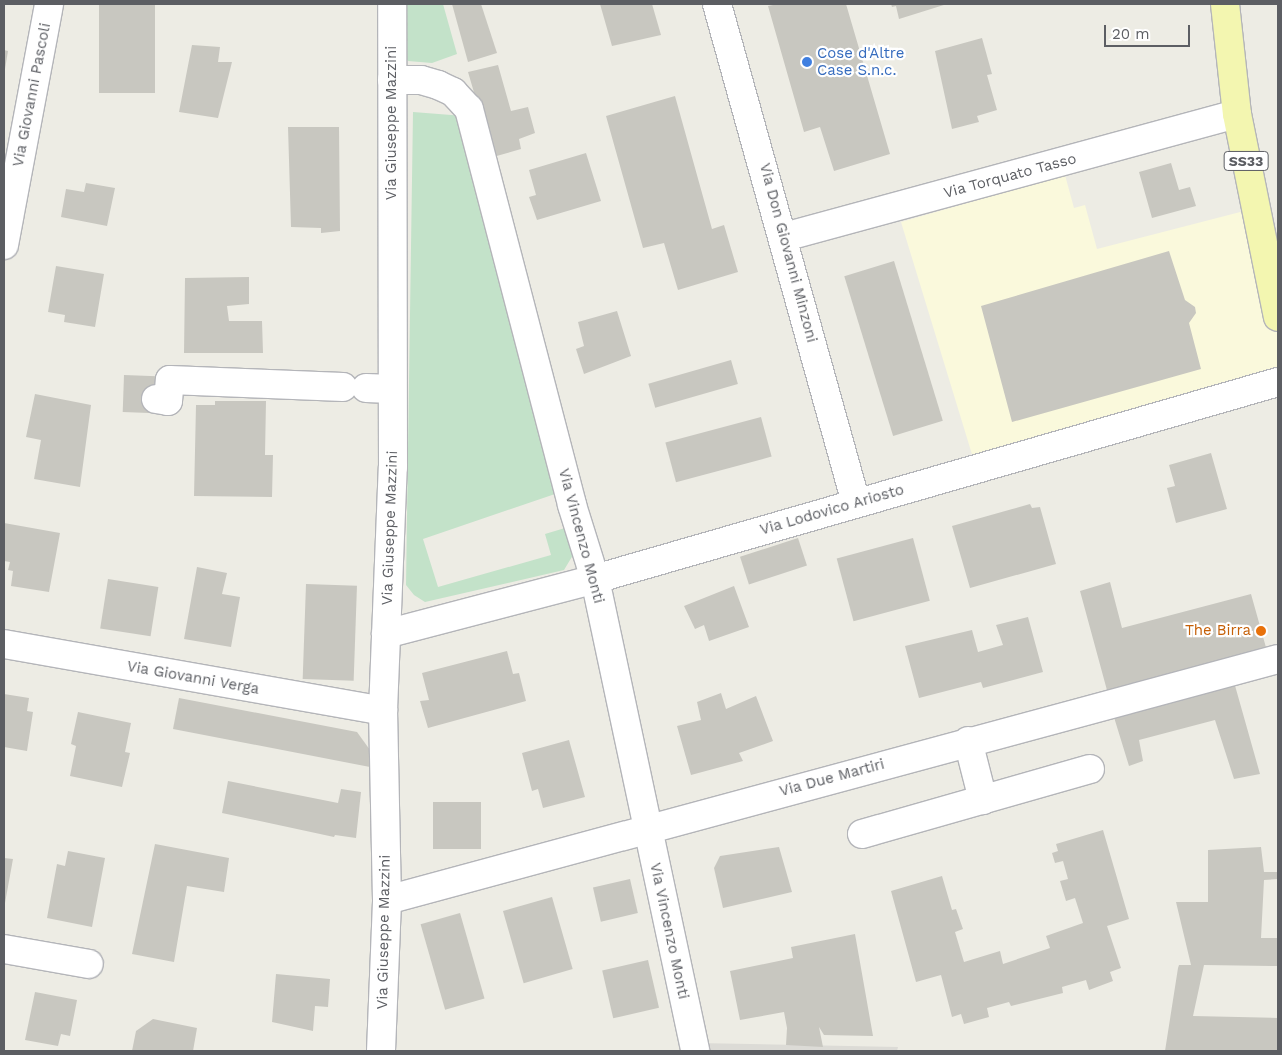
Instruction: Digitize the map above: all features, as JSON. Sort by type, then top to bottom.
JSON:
[{"type":"main road","name":"SS33","points":[[1225,4],[1237,114],[1278,317]]},
{"type":"street","name":"Via Giovanni Pascoli","points":[[4,245],[49,4]]},
{"type":"street","name":"Via Giuseppe Mazzini","points":[[381,1051],[387,900],[383,711],[392,389],[392,4]]},
{"type":"street","name":"Via Don Giovanni Minzoni","points":[[717,4],[784,237],[856,503]]},
{"type":"street","name":"Via Vincenzo Monti","points":[[392,80],[421,80],[438,85],[453,92],[469,109],[572,506],[595,579],[695,1051]]},
{"type":"street","name":"Via Torquato Tasso","points":[[784,237],[1237,114]]},
{"type":"street","points":[[156,400],[168,401],[170,380],[392,389]]},
{"type":"street","name":"Via Lodovico Ariosto","points":[[386,634],[595,579],[1278,382]]},
{"type":"street","name":"Via Giovanni Verga","points":[[4,644],[383,711]]},
{"type":"street","name":"Via Due Martiri","points":[[387,900],[968,741],[1278,659]]},
{"type":"street","points":[[968,741],[983,800]]},
{"type":"street","points":[[862,834],[1090,769]]},
{"type":"street","points":[[4,949],[89,964]]},
{"type":"shaded area","points":[[404,4],[443,4],[457,54],[432,63],[408,61],[405,58]]},
{"type":"shaded area","points":[[413,112],[464,116],[555,494],[423,539],[438,587],[551,555],[545,534],[565,528],[573,555],[564,570],[425,602],[414,595],[406,585]]},
{"type":"shaded area","points":[[1065,175],[1074,208],[1085,205],[1097,249],[1248,210],[1278,330],[1278,391],[978,474],[901,222]]},
{"type":"shaded area","points":[[696,1043],[898,1047],[897,1051],[698,1051]]},
{"type":"building","points":[[99,4],[155,4],[155,93],[99,93]]},
{"type":"building","points":[[452,4],[481,4],[497,53],[468,62]]},
{"type":"building","points":[[600,4],[652,4],[661,35],[612,46]]},
{"type":"building","points":[[778,4],[846,4],[890,154],[834,171],[820,127],[804,132],[768,6]]},
{"type":"building","points":[[891,4],[947,4],[899,19],[896,6],[892,7]]},
{"type":"building","points":[[982,38],[992,74],[987,75],[997,110],[977,116],[979,122],[952,129],[935,51]]},
{"type":"building","points":[[192,45],[220,47],[218,62],[232,62],[218,118],[179,112]]},
{"type":"building","points":[[4,50],[8,51],[5,69],[4,69]]},
{"type":"building","points":[[498,65],[511,111],[528,107],[535,133],[519,139],[521,149],[493,157],[468,72]]},
{"type":"building","points":[[675,96],[712,229],[724,225],[738,272],[678,290],[664,243],[643,248],[606,116]]},
{"type":"building","points":[[288,127],[339,127],[340,231],[321,233],[321,228],[291,227]]},
{"type":"building","points":[[586,153],[601,201],[537,220],[529,197],[536,195],[529,170]]},
{"type":"building","points":[[1171,163],[1179,190],[1190,187],[1196,206],[1152,218],[1139,172]]},
{"type":"building","points":[[86,183],[115,188],[107,226],[61,217],[66,189],[84,192]]},
{"type":"building","points":[[1169,251],[1185,300],[1195,307],[1196,313],[1189,323],[1201,369],[1012,422],[981,306]]},
{"type":"building","points":[[894,261],[943,421],[893,436],[844,276]]},
{"type":"building","points":[[56,266],[104,274],[95,327],[64,322],[65,315],[48,312]]},
{"type":"building","points":[[249,277],[249,304],[227,306],[229,321],[262,321],[263,353],[184,353],[185,278]]},
{"type":"building","points":[[617,311],[631,356],[584,374],[576,349],[584,346],[578,322]]},
{"type":"building","points":[[731,360],[738,384],[655,408],[648,384]]},
{"type":"building","points":[[124,375],[157,376],[156,413],[123,412]]},
{"type":"building","points":[[35,394],[91,405],[80,487],[34,479],[41,440],[26,437]]},
{"type":"building","points":[[215,401],[266,401],[265,455],[273,455],[272,497],[194,496],[196,405],[215,405]]},
{"type":"building","points":[[761,417],[772,457],[676,482],[665,443]]},
{"type":"building","points":[[1211,453],[1227,509],[1176,523],[1167,488],[1175,486],[1169,465]]},
{"type":"building","points":[[1030,504],[1032,508],[1040,507],[1056,564],[970,588],[952,526]]},
{"type":"building","points":[[4,523],[60,533],[49,592],[11,586],[13,571],[8,570],[10,562],[4,561]]},
{"type":"building","points":[[798,538],[807,566],[749,584],[740,557]]},
{"type":"building","points":[[913,538],[930,601],[854,621],[837,558]]},
{"type":"building","points":[[197,567],[227,573],[222,594],[240,597],[231,647],[184,639]]},
{"type":"building","points":[[108,579],[158,587],[151,636],[100,628]]},
{"type":"building","points":[[1110,582],[1122,628],[1251,594],[1267,651],[1108,694],[1080,591]]},
{"type":"building","points":[[306,584],[357,586],[354,681],[303,679]]},
{"type":"building","points":[[734,586],[749,627],[709,641],[704,625],[695,629],[684,606]]},
{"type":"building","points":[[1028,617],[1043,672],[983,688],[981,682],[919,698],[905,646],[972,630],[978,652],[1003,645],[996,625]]},
{"type":"building","points":[[507,651],[513,674],[519,673],[526,701],[428,728],[420,701],[429,700],[422,673]]},
{"type":"building","points":[[1234,682],[1260,774],[1234,779],[1215,720],[1139,740],[1143,761],[1129,766],[1113,714]]},
{"type":"building","points":[[721,693],[726,709],[756,696],[773,741],[739,753],[743,761],[691,775],[677,726],[701,720],[697,702]]},
{"type":"building","points":[[4,694],[29,698],[27,711],[33,712],[27,751],[4,747]]},
{"type":"building","points":[[179,698],[357,732],[370,750],[370,767],[173,729]]},
{"type":"building","points":[[78,712],[131,723],[125,752],[130,753],[122,787],[70,776],[76,746],[71,744]]},
{"type":"building","points":[[569,740],[585,797],[543,808],[538,789],[532,791],[522,753]]},
{"type":"building","points":[[228,781],[338,803],[341,789],[361,792],[356,838],[335,835],[334,837],[222,813]]},
{"type":"building","points":[[433,802],[481,802],[481,849],[433,849]]},
{"type":"building","points":[[1103,830],[1129,919],[1107,926],[1121,968],[1110,972],[1113,981],[1089,990],[1086,980],[1062,987],[1063,993],[1011,1006],[1009,1002],[987,1008],[989,1017],[964,1024],[961,1014],[952,1017],[941,975],[916,982],[891,891],[942,876],[952,910],[956,909],[963,929],[955,932],[964,962],[1000,951],[1003,964],[1050,948],[1046,936],[1083,923],[1075,898],[1066,901],[1060,881],[1068,879],[1063,861],[1055,863],[1052,853],[1058,851],[1056,844]]},
{"type":"building","points":[[155,844],[229,858],[224,892],[187,886],[174,962],[132,954]]},
{"type":"building","points":[[779,847],[792,892],[723,908],[714,868],[720,856]]},
{"type":"building","points":[[1261,847],[1264,872],[1278,872],[1278,879],[1264,880],[1261,938],[1278,938],[1278,966],[1204,965],[1193,1016],[1278,1018],[1278,1051],[1165,1051],[1178,968],[1179,965],[1191,965],[1176,902],[1208,902],[1208,850]]},
{"type":"building","points":[[68,851],[105,858],[92,927],[47,918],[57,864],[65,866]]},
{"type":"building","points":[[4,858],[13,859],[5,903],[4,903]]},
{"type":"building","points":[[630,879],[638,913],[601,922],[593,888]]},
{"type":"building","points":[[552,897],[573,969],[524,983],[503,911]]},
{"type":"building","points":[[460,913],[485,999],[445,1010],[421,924]]},
{"type":"building","points":[[855,934],[873,1036],[824,1035],[819,1027],[823,1047],[786,1045],[787,1028],[784,1012],[740,1020],[730,971],[793,958],[791,947]]},
{"type":"building","points":[[648,960],[659,1008],[613,1018],[602,971]]},
{"type":"building","points":[[276,974],[330,979],[328,1007],[315,1006],[313,1031],[272,1022]]},
{"type":"building","points":[[35,992],[77,1000],[70,1036],[61,1034],[58,1046],[25,1040]]},
{"type":"building","points":[[153,1019],[197,1028],[193,1051],[132,1051],[136,1031]]},
{"type":"place","name":"Cose d'Altre Case S.n.c.","points":[[807,62]]},
{"type":"place","name":"The Birra","points":[[1261,631]]}]
